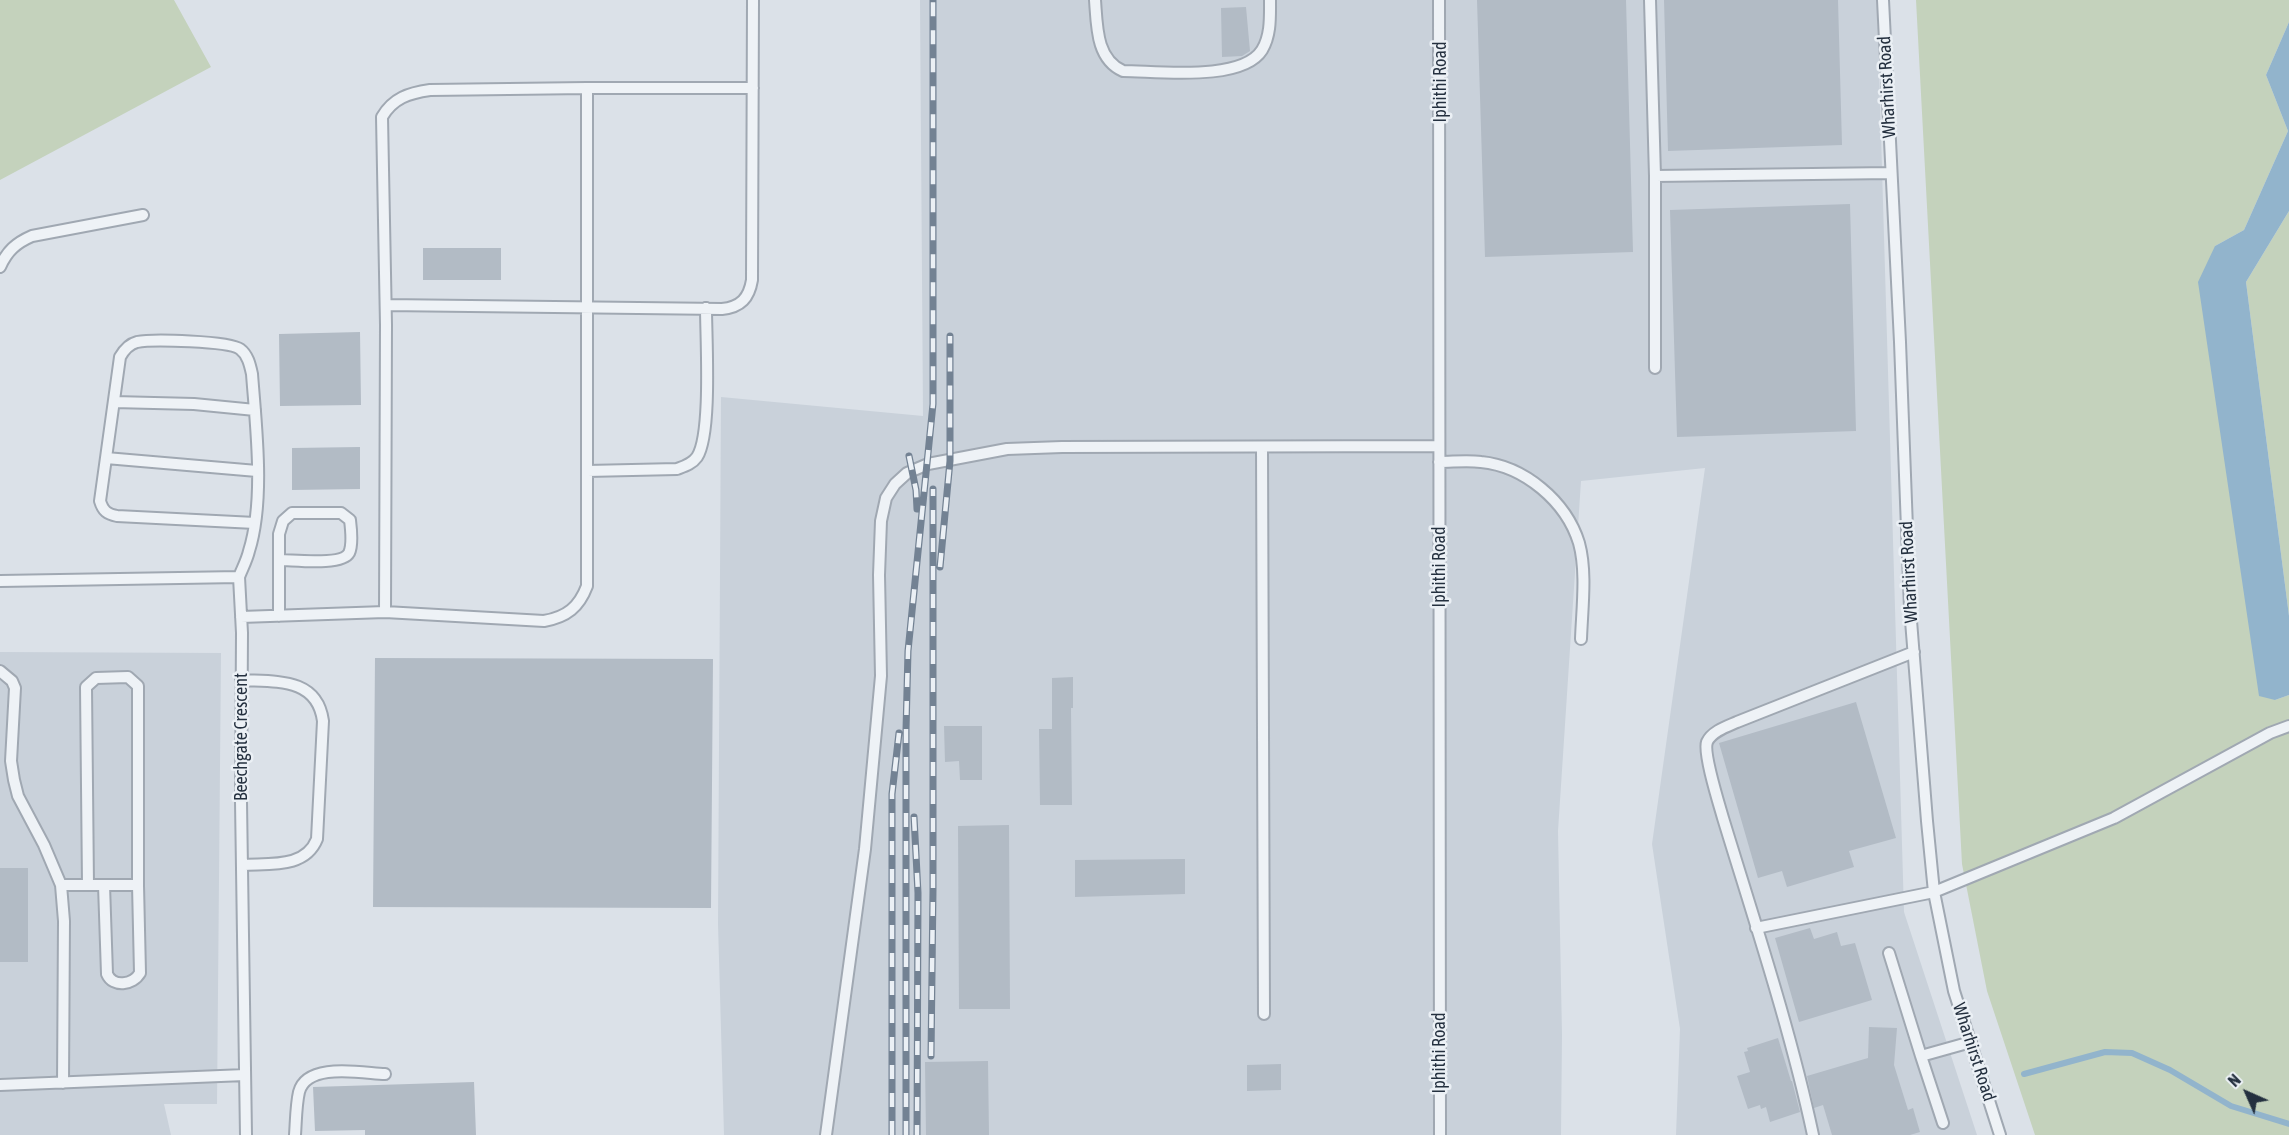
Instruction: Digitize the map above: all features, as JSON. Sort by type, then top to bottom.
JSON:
[{"type":"lane","points":[[386,305],[731,308],[742,303],[750,293],[752,280],[753,0]]},
{"type":"lane","points":[[1095,0],[1100,46],[1104,55],[1116,67],[1123,70],[1204,72],[1238,68],[1253,60],[1261,52],[1270,22],[1270,0]]},
{"type":"lane","name":"Iphithi Road","points":[[1439,0],[1440,1135]]},
{"type":"lane","points":[[1650,0],[1655,176],[1655,368]]},
{"type":"lane","name":"Wharhirst Road","points":[[1882,0],[1900,342],[1910,608],[1934,892],[1954,991],[2000,1135]]},
{"type":"lane","points":[[241,617],[385,612],[544,621],[566,615],[582,600],[587,586],[587,88]]},
{"type":"lane","points":[[385,612],[386,305],[382,117],[405,95],[430,90],[753,88]]},
{"type":"lane","points":[[1655,176],[1891,173]]},
{"type":"lane","points":[[0,267],[19,241],[32,236],[143,215]]},
{"type":"lane","points":[[587,471],[677,469],[690,465],[697,456],[702,444],[706,418],[706,308]]},
{"type":"lane","points":[[0,581],[239,577],[250,550],[255,523],[257,471],[255,410],[252,374],[248,358],[240,349],[231,345],[212,342],[139,342],[132,344],[120,357],[100,501],[102,508],[109,514],[255,523]]},
{"type":"lane","points":[[114,402],[194,404],[255,410]]},
{"type":"lane","points":[[826,1135],[865,849],[881,676],[880,521],[886,498],[907,473],[928,464],[1007,449],[1439,446]]},
{"type":"lane","points":[[1262,447],[1264,1014]]},
{"type":"lane","points":[[106,458],[257,471]]},
{"type":"lane","points":[[1439,462],[1481,462],[1501,466],[1537,485],[1558,506],[1573,527],[1579,544],[1582,576],[1581,639]]},
{"type":"lane","points":[[279,616],[280,525],[292,513],[341,513],[350,520],[350,550],[344,558],[333,561],[280,560]]},
{"type":"lane","name":"Beechgate Crescent","points":[[239,577],[246,1135]]},
{"type":"lane","points":[[1813,1135],[1784,1018],[1719,804],[1707,753],[1707,741],[1717,732],[1737,722],[1914,652]]},
{"type":"lane","points":[[0,671],[12,681],[15,688],[11,761],[18,796],[44,845],[61,885],[64,921],[63,1083]]},
{"type":"lane","points":[[88,885],[86,687],[96,678],[128,677],[138,686],[140,973],[134,981],[116,983],[107,974],[104,885]]},
{"type":"lane","points":[[241,680],[292,683],[315,699],[321,708],[323,721],[317,839],[313,848],[302,858],[292,862],[242,865]]},
{"type":"lane","points":[[1756,928],[1934,892],[2114,818],[2270,733],[2289,726]]},
{"type":"lane","points":[[61,885],[138,885]]},
{"type":"lane","points":[[1889,953],[1943,1123]]},
{"type":"lane","points":[[1921,1056],[1971,1042]]},
{"type":"lane","points":[[295,1135],[299,1092],[310,1077],[326,1072],[385,1074]]},
{"type":"lane","points":[[0,1085],[245,1075]]},
{"type":"shaded area","points":[[920,0],[1877,0],[1904,912],[1977,1135],[1676,1135],[1680,1029],[1652,844],[1705,468],[1581,481],[1558,831],[1562,1035],[1561,1135],[724,1135],[718,924],[721,397],[923,416]]},
{"type":"shaded area","points":[[0,652],[221,653],[217,1104],[164,1104],[171,1135],[0,1135]]},
{"type":"green space","points":[[0,0],[174,0],[211,67],[0,180]]},
{"type":"green space","points":[[1916,0],[2289,0],[2289,22],[2266,75],[2288,131],[2244,230],[2215,246],[2275,700],[2289,695],[2289,1135],[2035,1135],[1987,991],[1962,864]]},
{"type":"green space","points":[[2289,211],[2289,616],[2246,282]]},
{"type":"water","points":[[2289,22],[2289,211],[2246,282],[2289,616],[2289,695],[2275,700],[2259,696],[2198,282],[2215,246],[2244,230],[2288,131],[2266,75]]},
{"type":"building","points":[[1477,0],[1626,0],[1633,252],[1485,257]]},
{"type":"building","points":[[1664,0],[1838,0],[1842,145],[1668,151]]},
{"type":"building","points":[[1246,7],[1250,51],[1242,56],[1222,57],[1221,8]]},
{"type":"building","points":[[1850,204],[1856,431],[1677,437],[1670,210]]},
{"type":"building","points":[[423,248],[501,248],[501,280],[423,280]]},
{"type":"building","points":[[360,332],[361,405],[280,406],[279,334]]},
{"type":"building","points":[[360,447],[360,489],[292,490],[292,448]]},
{"type":"building","points":[[375,658],[713,659],[711,908],[373,907]]},
{"type":"building","points":[[1073,677],[1072,805],[1040,805],[1039,729],[1052,729],[1052,678]]},
{"type":"building","points":[[1856,702],[1896,838],[1849,851],[1854,867],[1787,887],[1782,871],[1758,878],[1719,743]]},
{"type":"building","points":[[944,726],[982,726],[982,780],[960,780],[959,761],[945,762]]},
{"type":"building","points":[[1009,825],[1010,1009],[959,1009],[958,826]]},
{"type":"building","points":[[1185,859],[1185,894],[1075,897],[1075,860]]},
{"type":"building","points":[[0,868],[28,868],[28,962],[0,962]]},
{"type":"building","points":[[1810,928],[1814,939],[1837,932],[1841,946],[1855,943],[1872,1000],[1799,1022],[1775,938]]},
{"type":"building","points":[[1869,1027],[1897,1028],[1894,1065],[1908,1110],[1913,1108],[1920,1132],[1910,1135],[1832,1135],[1823,1105],[1814,1108],[1807,1076],[1868,1058]]},
{"type":"building","points":[[1778,1038],[1800,1112],[1770,1122],[1766,1107],[1761,1109],[1760,1105],[1748,1109],[1737,1076],[1750,1072],[1744,1052],[1748,1051],[1747,1048]]},
{"type":"building","points":[[988,1061],[989,1135],[926,1135],[925,1062]]},
{"type":"building","points":[[1281,1064],[1281,1090],[1247,1091],[1247,1065]]},
{"type":"building","points":[[474,1082],[476,1135],[365,1135],[365,1130],[315,1131],[313,1087]]},
{"type":"waterway","points":[[2024,1074],[2105,1052],[2132,1053],[2170,1070],[2231,1106],[2289,1124]]},
{"type":"railway","points":[[906,1135],[906,730],[908,651],[933,404],[933,0]]},
{"type":"railway","points":[[940,567],[950,461],[950,336]]},
{"type":"railway","points":[[909,456],[916,490],[917,509]]},
{"type":"railway","points":[[931,1056],[933,489]]},
{"type":"railway","points":[[892,1135],[892,794],[899,733]]},
{"type":"railway","points":[[914,817],[918,893],[917,1135]]}]
